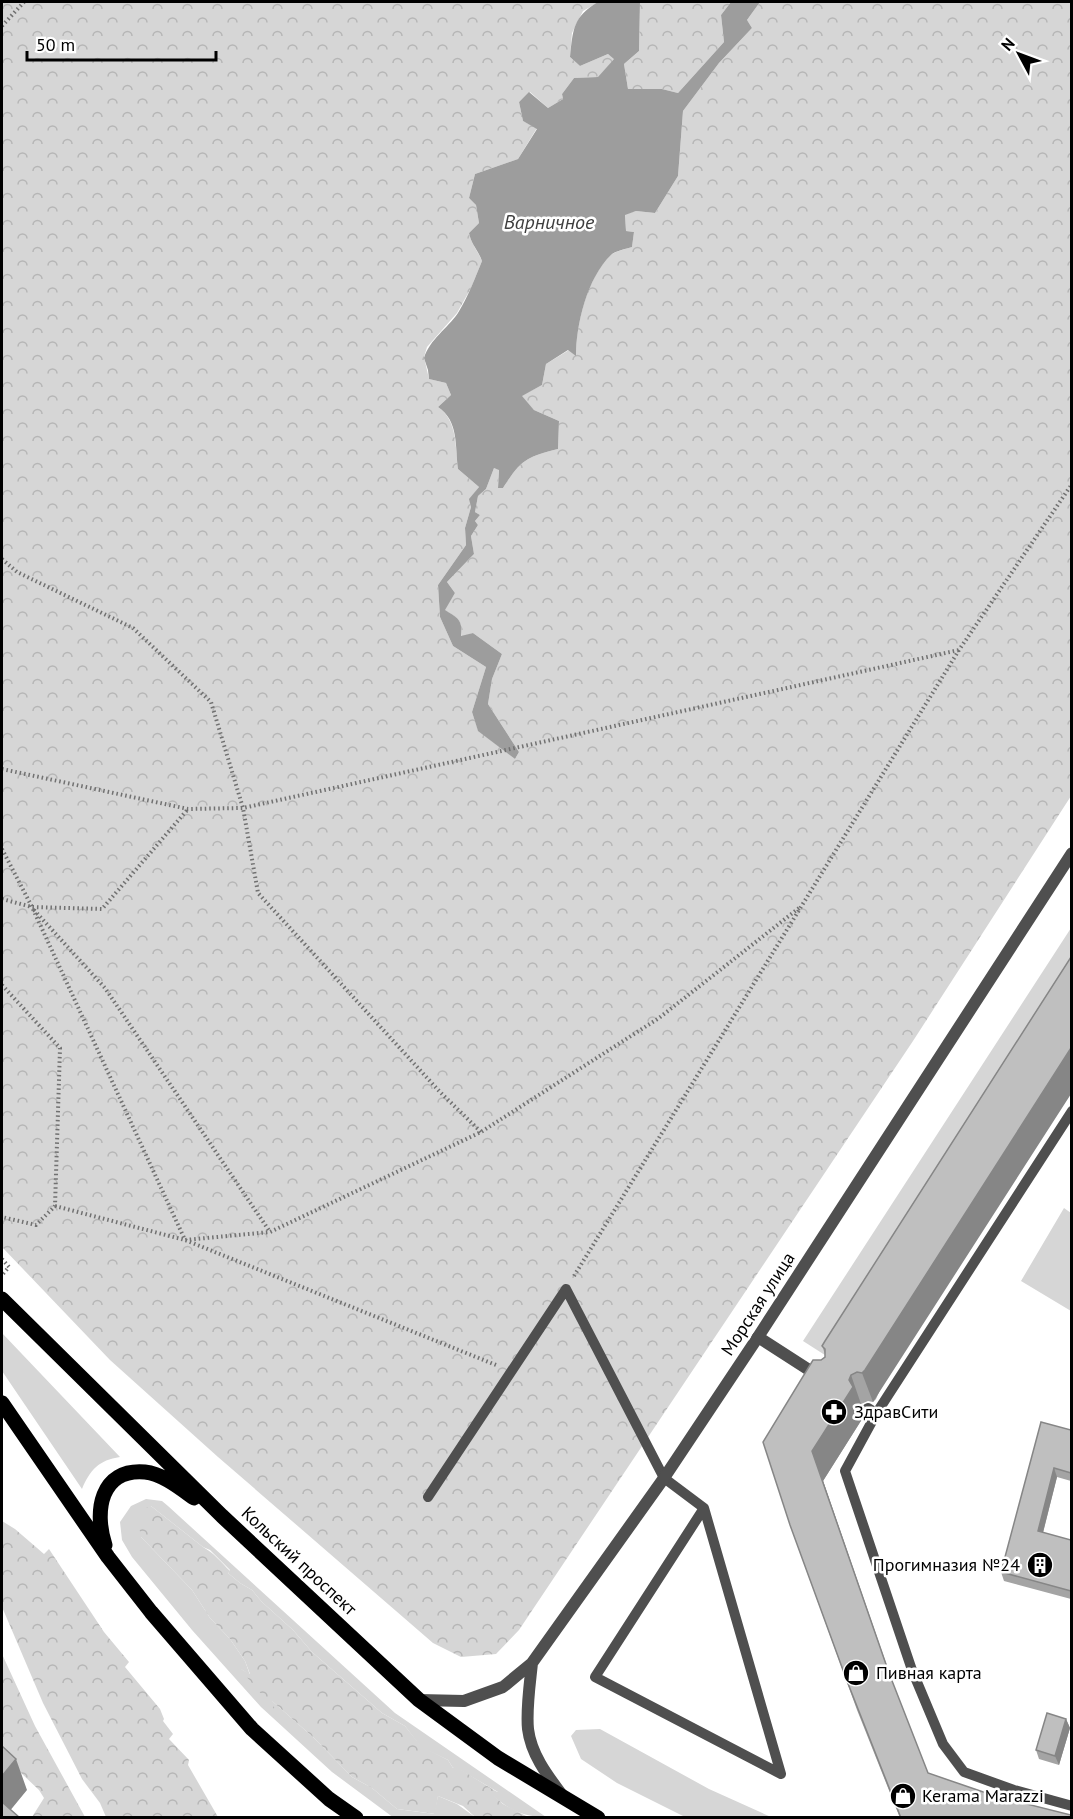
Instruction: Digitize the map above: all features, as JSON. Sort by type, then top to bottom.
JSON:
[{"type":"main road","name":"Кольский проспект","points":[[2,1299],[222,1516],[419,1700],[498,1758],[598,1818]]},
{"type":"main road","points":[[2,1403],[108,1557],[151,1612],[252,1729],[329,1799],[356,1818]]},
{"type":"main road","points":[[108,1557],[99,1528],[100,1510],[104,1493],[112,1482],[124,1473],[146,1472],[166,1479],[222,1516]]},
{"type":"street","name":"Морская улица","points":[[419,1700],[464,1701],[503,1687],[532,1663],[664,1478],[758,1337],[1071,853]]},
{"type":"street","points":[[758,1337],[828,1382]]},
{"type":"street","points":[[532,1663],[528,1729],[535,1754],[564,1798]]},
{"type":"lane","points":[[1071,1111],[872,1412],[845,1471],[912,1670],[943,1744],[964,1772],[1013,1795],[1071,1806]]},
{"type":"lane","points":[[428,1497],[566,1289],[664,1478],[704,1508],[782,1774],[595,1677],[704,1508]]},
{"type":"path","points":[[2,26],[24,2]]},
{"type":"path","points":[[566,1289],[959,650],[1071,484]]},
{"type":"path","points":[[2,559],[17,572],[133,628],[211,702],[243,808],[258,893],[440,1092],[481,1132]]},
{"type":"path","points":[[2,769],[188,809],[243,808],[959,650]]},
{"type":"path","points":[[2,899],[32,907],[102,909],[188,809]]},
{"type":"path","points":[[2,849],[32,907],[185,1240]]},
{"type":"path","points":[[32,907],[105,988],[270,1232]]},
{"type":"path","points":[[185,1240],[270,1232],[481,1132],[659,1018],[799,908]]},
{"type":"path","points":[[2,985],[60,1048],[55,1206],[36,1225],[2,1217]]},
{"type":"path","points":[[55,1206],[185,1240],[512,1371]]},
{"type":"path","points":[[2,1259],[9,1267],[2,1275]]},
{"type":"green space","points":[[2,2],[599,2],[583,11],[572,33],[570,57],[580,66],[608,54],[615,58],[599,77],[574,78],[562,94],[563,99],[548,108],[530,92],[519,102],[523,121],[537,128],[518,159],[475,174],[469,198],[476,205],[479,223],[469,233],[482,261],[457,313],[427,347],[424,357],[429,379],[446,383],[451,395],[438,407],[452,427],[458,469],[479,487],[470,499],[471,507],[465,528],[466,545],[438,585],[440,617],[453,646],[486,667],[472,712],[478,730],[515,759],[519,752],[488,704],[492,679],[502,654],[473,633],[461,637],[460,623],[444,610],[455,593],[447,582],[474,554],[471,536],[478,525],[475,521],[480,515],[475,512],[478,496],[486,489],[494,468],[499,469],[498,488],[503,488],[525,461],[558,449],[559,421],[534,410],[521,396],[542,385],[546,364],[569,350],[576,355],[584,302],[595,276],[611,255],[632,247],[634,232],[626,231],[625,214],[636,211],[655,213],[678,176],[683,111],[719,63],[752,28],[747,20],[760,2],[1071,2],[1071,796],[913,1041],[519,1630],[496,1654],[461,1657],[433,1643],[110,1360],[2,1247]]},
{"type":"green space","points":[[640,2],[731,2],[721,15],[724,42],[678,93],[662,89],[628,89],[624,64],[639,51]]},
{"type":"green space","points":[[1071,928],[1071,976],[828,1357],[803,1341]]},
{"type":"green space","points":[[1064,1208],[1071,1213],[1071,1311],[1021,1281]]},
{"type":"green space","points":[[2,1333],[120,1457],[96,1467],[88,1476],[82,1489],[2,1371]]},
{"type":"green space","points":[[146,1499],[162,1501],[168,1506],[395,1713],[546,1817],[530,1816],[510,1808],[491,1794],[493,1791],[498,1792],[455,1767],[453,1768],[448,1760],[421,1747],[405,1726],[382,1713],[312,1652],[252,1590],[228,1573],[230,1570],[210,1550],[151,1506],[141,1537],[192,1590],[210,1618],[230,1639],[245,1661],[250,1675],[241,1669],[271,1700],[314,1738],[352,1777],[372,1788],[397,1809],[434,1814],[438,1796],[457,1804],[475,1817],[394,1818],[332,1772],[261,1707],[192,1630],[132,1557],[122,1540],[120,1522],[131,1506]]},
{"type":"green space","points":[[151,1506],[214,1555],[230,1571],[228,1573],[252,1590],[312,1652],[382,1713],[405,1726],[421,1746],[448,1760],[453,1768],[455,1766],[502,1795],[492,1794],[503,1804],[528,1817],[475,1817],[463,1806],[438,1796],[435,1814],[397,1809],[372,1788],[352,1777],[314,1738],[272,1701],[275,1710],[239,1668],[250,1674],[245,1661],[230,1639],[210,1618],[192,1590],[141,1537],[137,1516],[143,1509]]},
{"type":"green space","points":[[2,1521],[44,1554],[49,1549],[104,1632],[129,1662],[125,1667],[160,1709],[163,1721],[173,1734],[169,1739],[189,1760],[188,1765],[218,1817],[106,1817],[100,1803],[82,1779],[43,1703],[2,1607]]},
{"type":"green space","points":[[2,1654],[35,1726],[85,1817],[32,1817],[44,1798],[39,1790],[2,1755]]},
{"type":"green space","points":[[600,1729],[709,1789],[771,1817],[685,1817],[617,1783],[581,1759],[571,1736],[576,1730]]},
{"type":"water","name":"Варничное","points":[[598,2],[640,2],[639,51],[624,64],[628,89],[662,89],[678,93],[724,42],[721,15],[731,2],[760,2],[747,20],[752,28],[719,63],[683,111],[678,176],[655,213],[636,211],[625,215],[626,231],[634,232],[632,247],[611,255],[595,276],[584,302],[578,330],[576,356],[568,350],[546,364],[542,385],[522,396],[534,410],[559,421],[558,449],[525,461],[503,488],[498,488],[499,470],[494,468],[486,489],[478,496],[475,512],[480,515],[475,521],[478,525],[471,536],[474,554],[447,582],[455,593],[445,610],[459,620],[461,636],[473,633],[502,654],[492,679],[488,704],[519,752],[515,759],[478,731],[472,712],[486,667],[453,646],[440,617],[438,585],[466,545],[465,528],[471,507],[469,499],[479,487],[458,469],[453,427],[450,419],[438,407],[451,395],[446,383],[429,379],[424,358],[434,340],[458,313],[482,261],[469,233],[479,223],[476,205],[469,198],[475,174],[518,159],[537,129],[523,121],[519,102],[529,92],[548,108],[563,99],[562,94],[574,78],[598,77],[614,59],[608,54],[580,66],[570,57],[572,39],[579,19]]},
{"type":"building","points":[[1071,957],[1071,1048],[865,1370],[862,1373],[857,1372],[851,1375],[849,1380],[853,1387],[812,1451],[889,1673],[928,1773],[995,1796],[1071,1815],[1071,1818],[901,1818],[847,1681],[790,1525],[763,1442],[813,1360],[821,1360],[825,1357],[825,1349],[822,1346],[825,1341]]},
{"type":"building","points":[[1041,1422],[1071,1430],[1071,1473],[1054,1468],[1038,1531],[1071,1540],[1071,1591],[1001,1572]]},
{"type":"building","points":[[1047,1713],[1066,1719],[1055,1756],[1036,1750]]},
{"type":"building","points":[[2,1746],[16,1759],[2,1776]]},
{"type":"building","points":[[2,1802],[20,1818],[2,1818]]},
{"type":"place","name":"ЗдравСити","points":[[834,1412]]},
{"type":"place","name":"Прогимназия №24","points":[[1040,1565]]},
{"type":"place","name":"Пивная карта","points":[[856,1673]]},
{"type":"place","name":"Kerama Marazzi","points":[[903,1796]]}]
